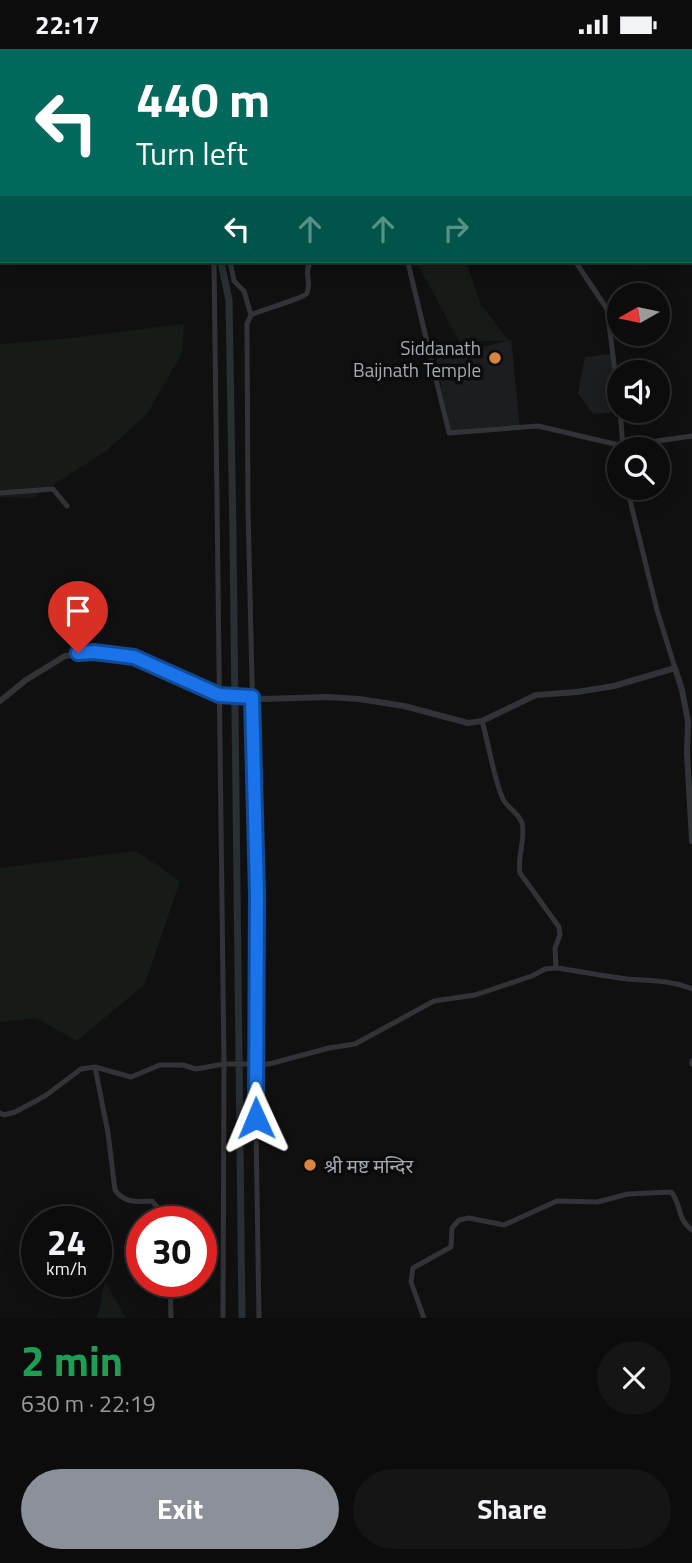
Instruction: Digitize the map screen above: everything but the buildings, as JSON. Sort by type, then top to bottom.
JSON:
[{"type":"street","points":[[214,263],[223,695],[226,1065],[223,1318]]},
{"type":"street","points":[[230,263],[234,281],[244,291],[251,315],[247,324],[247,338],[250,696],[257,894],[254,1064],[259,1318]]},
{"type":"street","points":[[251,315],[277,303],[302,299],[307,294],[309,285],[306,275],[310,263]]},
{"type":"street","points":[[408,263],[449,433],[538,426],[607,444]]},
{"type":"street","points":[[576,263],[607,309],[614,360]]},
{"type":"street","points":[[670,440],[692,436]]},
{"type":"street","points":[[0,493],[53,489],[67,506]]},
{"type":"street","points":[[630,500],[657,610],[682,690],[688,722],[692,841]]},
{"type":"street","points":[[0,701],[26,680],[65,656],[94,652],[134,657],[223,695],[359,699],[404,706],[468,723],[482,721],[536,695],[614,686],[675,668]]},
{"type":"street","points":[[482,721],[502,799],[518,814],[521,821],[523,829],[518,864],[520,873],[559,927],[560,935],[555,948],[556,968]]},
{"type":"street","points":[[0,1113],[4,1115],[15,1112],[45,1096],[81,1069],[95,1067],[131,1077],[160,1065],[183,1065],[197,1069],[280,1062],[329,1048],[355,1044],[434,1000],[475,995],[545,969],[556,968],[682,984],[692,989]]},
{"type":"street","points":[[95,1067],[108,1133],[115,1190],[127,1200],[152,1201],[156,1206]]},
{"type":"street","points":[[424,1318],[411,1282],[413,1268],[451,1247],[452,1228],[459,1220],[470,1218],[503,1225],[557,1201],[597,1202],[628,1194],[671,1192],[676,1197],[679,1214],[692,1230]]},
{"type":"street","points":[[170,1297],[171,1318]]},
{"type":"shaded area","points":[[417,263],[467,263],[481,305],[509,341],[459,341]]},
{"type":"shaded area","points":[[184,324],[182,353],[147,414],[106,451],[33,498],[0,497],[0,344]]},
{"type":"shaded area","points":[[511,340],[520,426],[450,432],[436,358]]},
{"type":"shaded area","points":[[611,354],[612,360],[607,360],[607,413],[593,414],[578,393],[585,357]]},
{"type":"shaded area","points":[[136,851],[180,881],[145,984],[77,1041],[36,1018],[0,1022],[0,868]]},
{"type":"shaded area","points":[[112,1294],[126,1318],[97,1318],[102,1297],[112,1297]]},
{"type":"waterway","points":[[221,263],[229,300],[242,1318]]},
{"type":"place","name":"Siddanath Baijnath Temple","points":[[495,358]]},
{"type":"place","name":"श्री मष्ट मन्दिर","points":[[310,1165]]},
{"type":"route","points":[[78,653],[94,652],[134,657],[219,695],[252,697],[257,894],[256,1118]]}]
